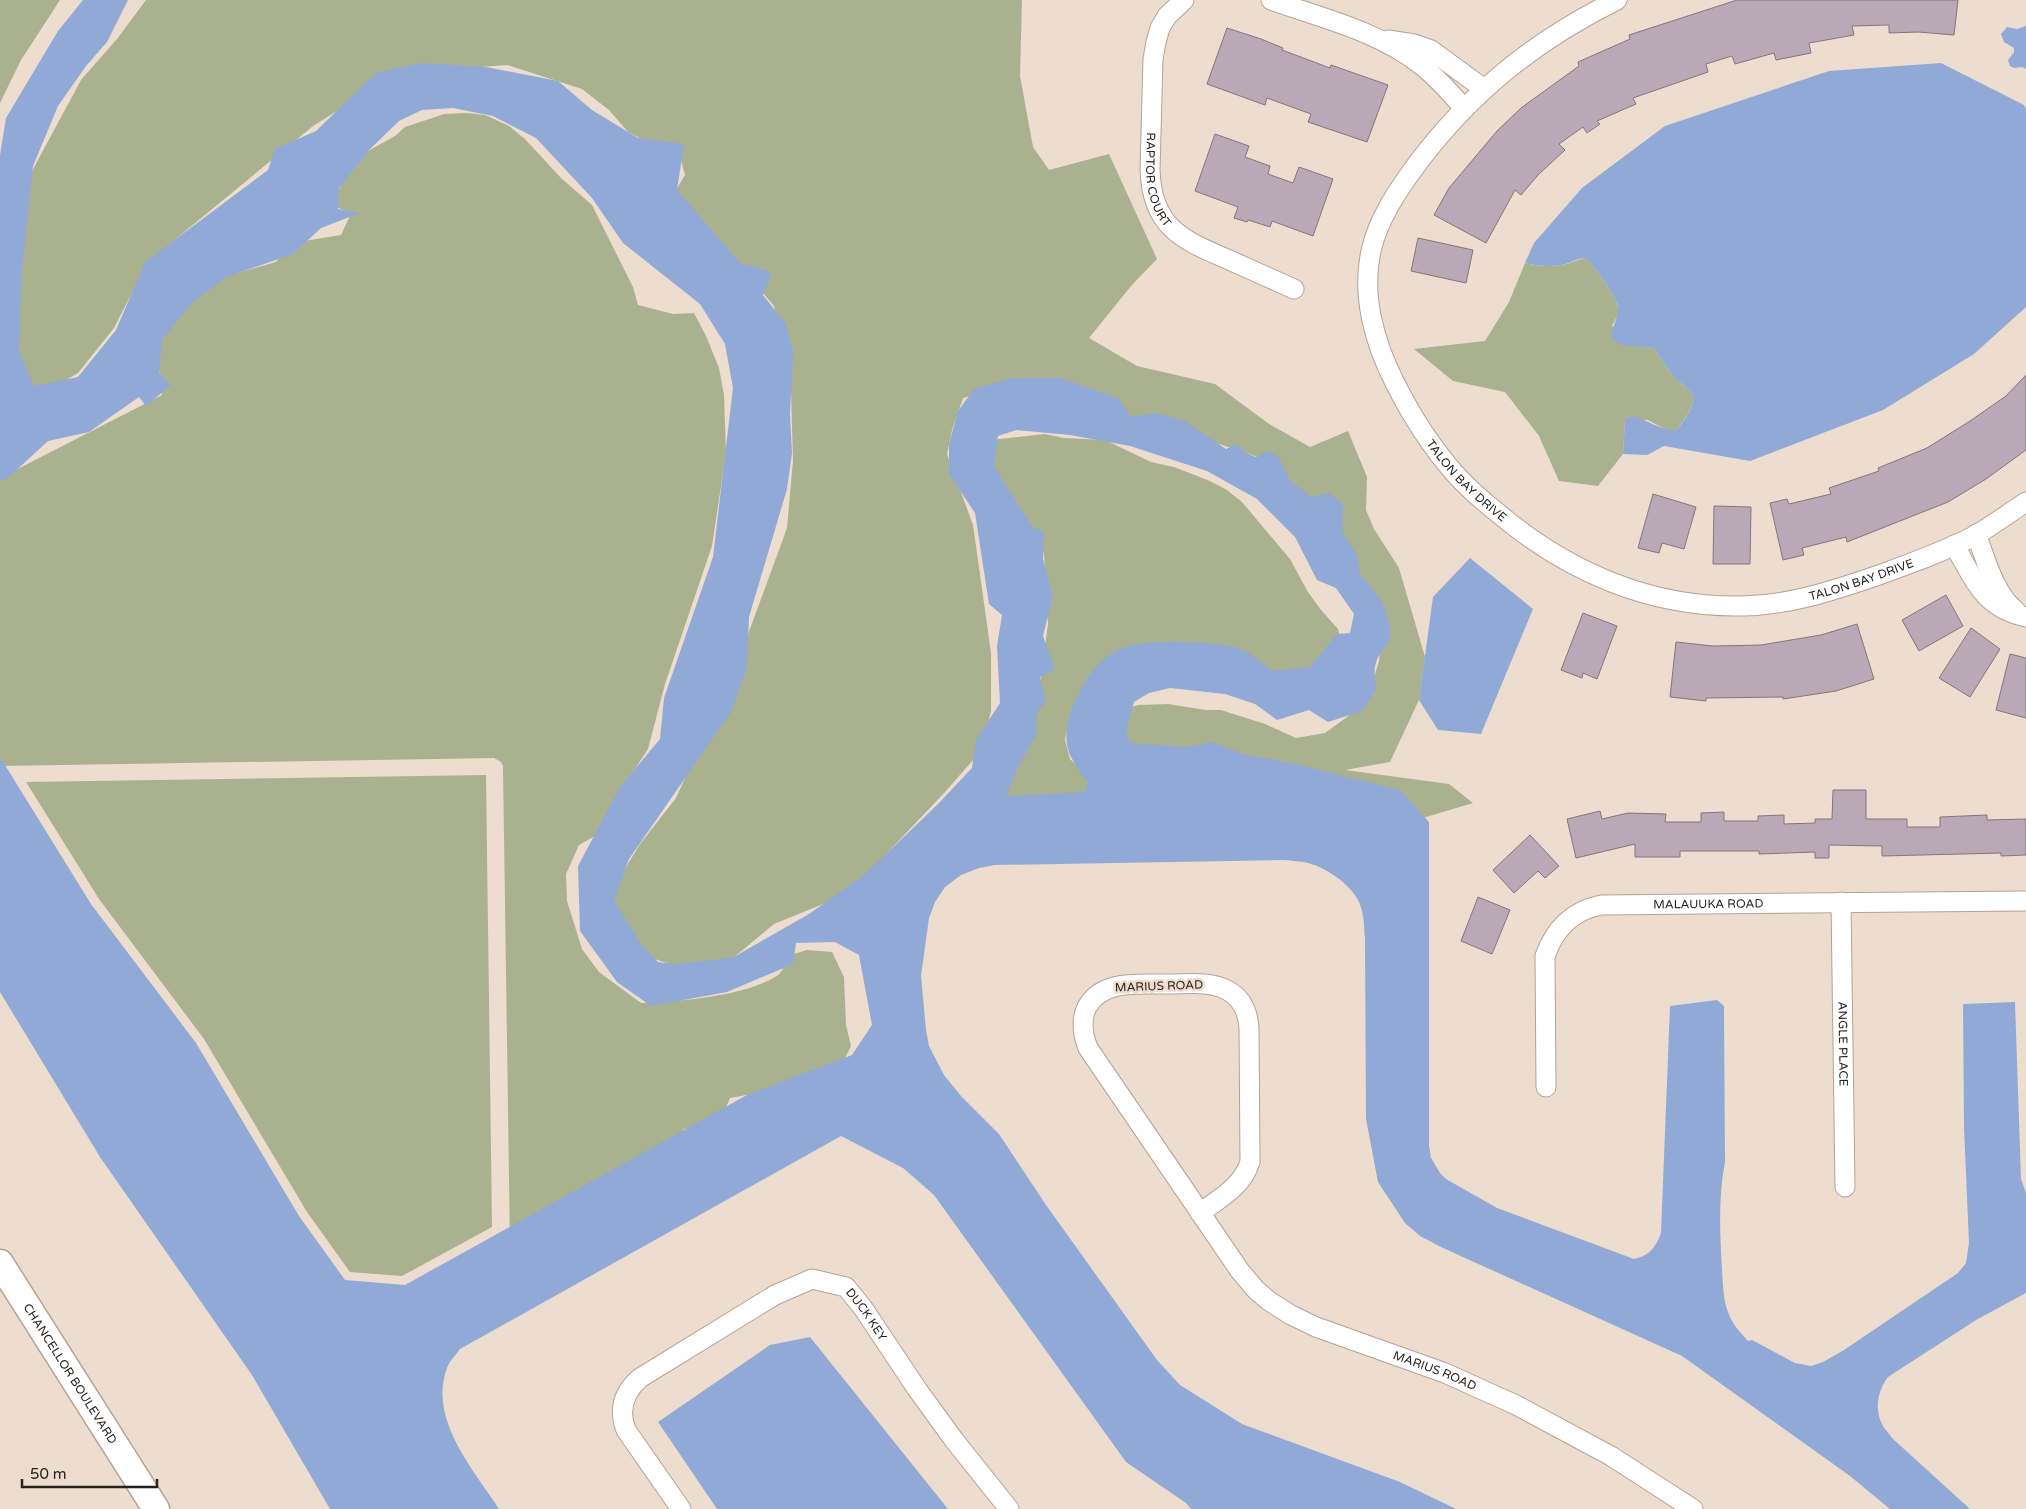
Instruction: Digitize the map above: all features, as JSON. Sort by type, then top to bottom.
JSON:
[{"type":"street","name":"RAPTOR COURT","points":[[1184,0],[1167,16],[1160,28],[1153,59],[1150,170],[1155,200],[1164,220],[1187,241],[1294,289]]},
{"type":"street","points":[[1271,0],[1380,39],[1414,44],[1431,50],[1484,89]]},
{"type":"street","name":"TALON BAY DRIVE","points":[[1617,0],[1567,26],[1535,47],[1484,89],[1442,132],[1405,180],[1386,212],[1371,253],[1368,292],[1377,339],[1389,371],[1416,422],[1444,461],[1480,498],[1536,543],[1568,563],[1598,578],[1643,594],[1689,603],[1746,606],[1807,598],[1832,591],[1904,566],[1954,545],[1976,534],[2026,502]]},
{"type":"street","points":[[1380,39],[1419,63],[1464,108]]},
{"type":"street","points":[[1976,534],[2004,598],[2012,608],[2026,616]]},
{"type":"street","points":[[1954,545],[1984,595],[2004,610],[2026,616]]},
{"type":"street","name":"MALAUUKA ROAD","points":[[1546,1087],[1545,956],[1550,942],[1559,928],[1574,915],[1588,908],[1601,905],[2026,901]]},
{"type":"street","name":"ANGLE PLACE","points":[[1841,902],[1845,1187]]},
{"type":"street","name":"MARIUS ROAD","points":[[1200,1213],[1236,1187],[1246,1173],[1250,1162],[1249,1028],[1246,1011],[1234,995],[1227,990],[1213,985],[1128,985],[1109,988],[1094,997],[1084,1012],[1083,1037],[1088,1048],[1200,1213],[1248,1281],[1263,1296],[1283,1311],[1316,1327],[1445,1373],[1493,1394],[1611,1456],[1693,1509]]},
{"type":"street","name":"CHANCELLOR BOULEVARD","points":[[0,1263],[156,1509]]},
{"type":"street","name":"DUCK KEY","points":[[681,1509],[629,1437],[622,1422],[622,1406],[628,1391],[640,1378],[748,1310],[775,1294],[812,1279],[846,1287],[863,1308],[917,1389],[954,1440],[1009,1509]]},
{"type":"green space","points":[[0,0],[60,0],[21,60],[0,103]]},
{"type":"green space","points":[[146,0],[1022,0],[1020,76],[1033,147],[1049,170],[1109,154],[1157,259],[1131,286],[1089,338],[1137,366],[1215,384],[1269,424],[1310,447],[1348,431],[1367,477],[1366,510],[1374,529],[1399,568],[1425,657],[1419,700],[1390,762],[1345,770],[1449,784],[1473,803],[1416,820],[1156,761],[1117,735],[1124,709],[1139,705],[1168,704],[1206,710],[1221,710],[1265,724],[1296,738],[1325,733],[1351,714],[1372,684],[1379,661],[1382,624],[1258,457],[1195,436],[986,392],[963,398],[952,430],[947,454],[973,525],[991,653],[991,711],[981,751],[874,867],[838,898],[774,924],[727,963],[684,969],[643,955],[608,897],[640,844],[676,798],[739,659],[787,528],[793,461],[791,391],[774,306],[724,248],[671,198],[685,175],[681,160],[628,132],[609,110],[582,89],[507,65],[426,71],[375,87],[313,126],[160,252],[139,279],[114,328],[78,373],[31,401],[14,334],[32,171],[81,80],[117,39]]},
{"type":"green space","points":[[467,113],[485,115],[509,126],[525,139],[561,178],[592,205],[633,287],[638,305],[673,314],[694,313],[719,368],[724,395],[726,453],[712,546],[665,684],[648,749],[615,800],[595,836],[579,845],[566,874],[567,901],[582,949],[599,972],[641,1003],[692,999],[731,993],[765,982],[778,975],[790,955],[807,950],[832,952],[844,977],[846,1025],[851,1046],[835,1079],[730,1098],[723,1112],[713,1121],[684,1129],[666,1155],[510,1248],[503,766],[501,762],[494,758],[0,766],[0,478],[162,395],[156,346],[194,285],[276,262],[292,243],[341,235],[349,218],[349,212],[330,205],[361,155],[395,136],[405,127],[444,114]]},
{"type":"green space","points":[[1586,258],[1605,282],[1616,302],[1618,313],[1612,326],[1645,347],[1654,348],[1672,375],[1693,394],[1690,409],[1676,430],[1668,431],[1648,420],[1625,420],[1623,454],[1598,486],[1559,481],[1539,436],[1505,392],[1453,381],[1414,349],[1485,341],[1509,302],[1525,263],[1558,266]]},
{"type":"green space","points":[[1045,434],[1064,438],[1105,440],[1151,462],[1174,467],[1227,490],[1242,502],[1290,559],[1308,592],[1338,629],[1340,637],[1331,656],[1284,683],[1259,671],[1079,694],[1068,724],[1065,740],[1070,759],[1089,777],[1097,791],[1001,809],[1038,698],[1048,624],[1044,555],[1041,542],[985,460],[991,442],[999,439]]},
{"type":"green space","points":[[486,775],[492,1227],[402,1276],[350,1272],[307,1212],[204,1039],[99,899],[26,782]]},
{"type":"water","points":[[83,0],[128,0],[107,42],[86,66],[58,106],[33,166],[22,270],[19,351],[34,386],[78,377],[116,330],[145,262],[268,170],[275,149],[316,131],[376,73],[421,63],[486,67],[558,81],[592,110],[638,138],[684,144],[677,190],[740,263],[772,272],[763,295],[786,324],[793,351],[790,414],[792,453],[787,489],[749,617],[747,667],[731,712],[629,859],[614,900],[641,944],[658,962],[675,964],[732,958],[809,914],[864,875],[937,805],[972,768],[976,740],[1000,703],[997,646],[1002,615],[989,604],[975,513],[949,474],[949,444],[958,411],[974,389],[1012,378],[1061,378],[1119,399],[1131,417],[1156,413],[1185,421],[1226,449],[1236,444],[1246,453],[1256,457],[1267,451],[1278,456],[1289,479],[1311,497],[1329,493],[1343,504],[1343,533],[1358,557],[1360,574],[1381,600],[1390,626],[1390,641],[1381,652],[1376,663],[1375,681],[1377,688],[1362,711],[1328,722],[1309,710],[1277,720],[1255,704],[1225,694],[1170,688],[1149,693],[1134,702],[1126,732],[1130,743],[1187,747],[1211,742],[1246,755],[1291,763],[1400,790],[1429,822],[1429,1146],[1431,1158],[1446,1179],[1497,1208],[1634,1259],[1644,1256],[1657,1243],[1661,1233],[1670,1006],[1717,1000],[1724,1006],[1725,1162],[1720,1202],[1720,1229],[1726,1307],[1734,1324],[1748,1341],[1752,1340],[1795,1363],[1811,1366],[1823,1362],[1844,1350],[1958,1273],[1966,1263],[1969,1243],[1964,1128],[1963,1004],[2015,1002],[2021,1179],[2026,1193],[2026,1293],[1976,1320],[1888,1377],[1878,1400],[1880,1418],[1884,1428],[1892,1438],[1970,1509],[1890,1509],[1850,1476],[1682,1356],[1443,1248],[1420,1236],[1405,1223],[1378,1182],[1366,1119],[1365,939],[1360,904],[1349,888],[1329,872],[1308,863],[1284,860],[995,865],[979,868],[961,875],[945,887],[935,902],[929,918],[921,976],[929,1046],[944,1075],[961,1096],[999,1134],[1046,1205],[1157,1360],[1180,1385],[1242,1424],[1400,1482],[1456,1509],[1191,1509],[1186,1503],[1126,1462],[934,1195],[903,1168],[841,1136],[460,1349],[447,1368],[443,1387],[443,1406],[456,1443],[499,1509],[330,1509],[252,1375],[100,1157],[0,992],[0,757],[91,904],[196,1043],[299,1216],[345,1280],[405,1285],[747,1095],[852,1055],[872,1025],[859,955],[835,942],[796,943],[793,964],[727,992],[651,1006],[617,982],[580,931],[578,866],[620,787],[660,739],[664,698],[713,557],[733,388],[725,344],[700,304],[623,243],[592,198],[536,138],[493,116],[453,108],[422,110],[399,121],[369,150],[339,188],[338,209],[360,213],[321,228],[293,254],[226,277],[191,304],[162,340],[159,373],[171,385],[146,406],[139,397],[89,432],[48,441],[9,477],[0,481],[0,155],[6,118],[58,31]],"holes":[[[1016,430],[1070,435],[1130,446],[1207,471],[1257,499],[1295,537],[1317,580],[1336,588],[1354,614],[1350,633],[1337,634],[1310,667],[1273,671],[1245,651],[1217,644],[1152,642],[1123,648],[1099,664],[1088,677],[1069,717],[1066,734],[1068,750],[1088,783],[1084,792],[1006,796],[1018,767],[1036,735],[1037,712],[1046,702],[1040,677],[1055,669],[1043,636],[1053,596],[1043,559],[1044,531],[1033,528],[994,466],[998,436]]]},
{"type":"water","points":[[2026,26],[2026,69],[2022,67],[2014,68],[2010,66],[2008,60],[2014,52],[2014,48],[2004,42],[2001,34],[2007,27],[2017,29]]},
{"type":"water","points":[[1941,63],[2024,105],[2026,109],[2026,307],[1974,354],[1883,410],[1750,461],[1664,446],[1647,455],[1623,454],[1625,420],[1633,416],[1665,429],[1676,430],[1686,418],[1693,394],[1672,375],[1654,348],[1621,345],[1611,337],[1618,307],[1609,288],[1586,258],[1558,266],[1525,263],[1534,243],[1582,188],[1665,126],[1829,71]]},
{"type":"water","points":[[1470,558],[1533,609],[1481,734],[1438,730],[1419,700],[1433,597]]},
{"type":"water","points":[[810,1337],[948,1509],[717,1509],[658,1422],[770,1345]]},
{"type":"building","points":[[1737,0],[1958,0],[1954,35],[1918,32],[1889,33],[1889,25],[1852,26],[1854,35],[1809,43],[1811,53],[1776,60],[1774,53],[1735,64],[1732,56],[1706,64],[1708,72],[1633,98],[1636,104],[1597,121],[1600,124],[1587,133],[1583,127],[1559,144],[1565,150],[1538,175],[1521,195],[1515,190],[1486,243],[1434,215],[1449,188],[1497,131],[1521,108],[1579,66],[1578,62],[1630,39],[1629,35]]},
{"type":"building","points":[[1227,28],[1261,39],[1283,48],[1282,50],[1330,68],[1331,65],[1388,85],[1367,142],[1308,122],[1311,114],[1267,98],[1265,105],[1207,84]]},
{"type":"building","points":[[1215,134],[1249,146],[1245,157],[1270,166],[1268,174],[1293,183],[1299,167],[1333,179],[1313,236],[1272,221],[1270,227],[1234,218],[1238,207],[1195,191]]},
{"type":"building","points":[[1418,238],[1473,250],[1466,283],[1411,271]]},
{"type":"building","points":[[2026,375],[2026,450],[1986,479],[1948,502],[1847,542],[1846,537],[1802,548],[1804,555],[1783,560],[1770,503],[1787,499],[1789,504],[1831,494],[1829,488],[1879,471],[1878,468],[1927,448],[2006,396]]},
{"type":"building","points":[[1653,494],[1696,507],[1684,549],[1662,543],[1659,553],[1638,548]]},
{"type":"building","points":[[1714,506],[1751,507],[1750,564],[1713,564]]},
{"type":"building","points":[[1946,595],[1963,626],[1919,651],[1902,620]]},
{"type":"building","points":[[1583,613],[1617,626],[1597,679],[1583,673],[1582,678],[1561,670]]},
{"type":"building","points":[[1857,624],[1874,679],[1836,691],[1783,699],[1783,697],[1706,698],[1706,701],[1670,697],[1676,642],[1713,646],[1761,645],[1821,635]]},
{"type":"building","points":[[1971,628],[2000,649],[1970,697],[1939,678]]},
{"type":"building","points":[[2010,654],[2026,658],[2026,718],[1996,710]]},
{"type":"building","points":[[1833,790],[1866,790],[1866,819],[1907,819],[1907,827],[1940,827],[1940,817],[1987,815],[1987,820],[2026,819],[2026,855],[2001,856],[2001,853],[1882,856],[1882,846],[1829,845],[1829,858],[1815,858],[1815,852],[1759,854],[1759,851],[1680,851],[1680,857],[1635,857],[1635,844],[1576,858],[1567,819],[1600,811],[1602,819],[1628,813],[1666,814],[1665,822],[1701,822],[1701,813],[1724,812],[1724,821],[1758,821],[1758,816],[1784,815],[1784,824],[1815,823],[1815,819],[1832,819]]},
{"type":"building","points":[[1530,835],[1559,866],[1545,878],[1538,871],[1514,893],[1493,870]]},
{"type":"building","points":[[1478,897],[1510,910],[1492,954],[1461,941]]}]
